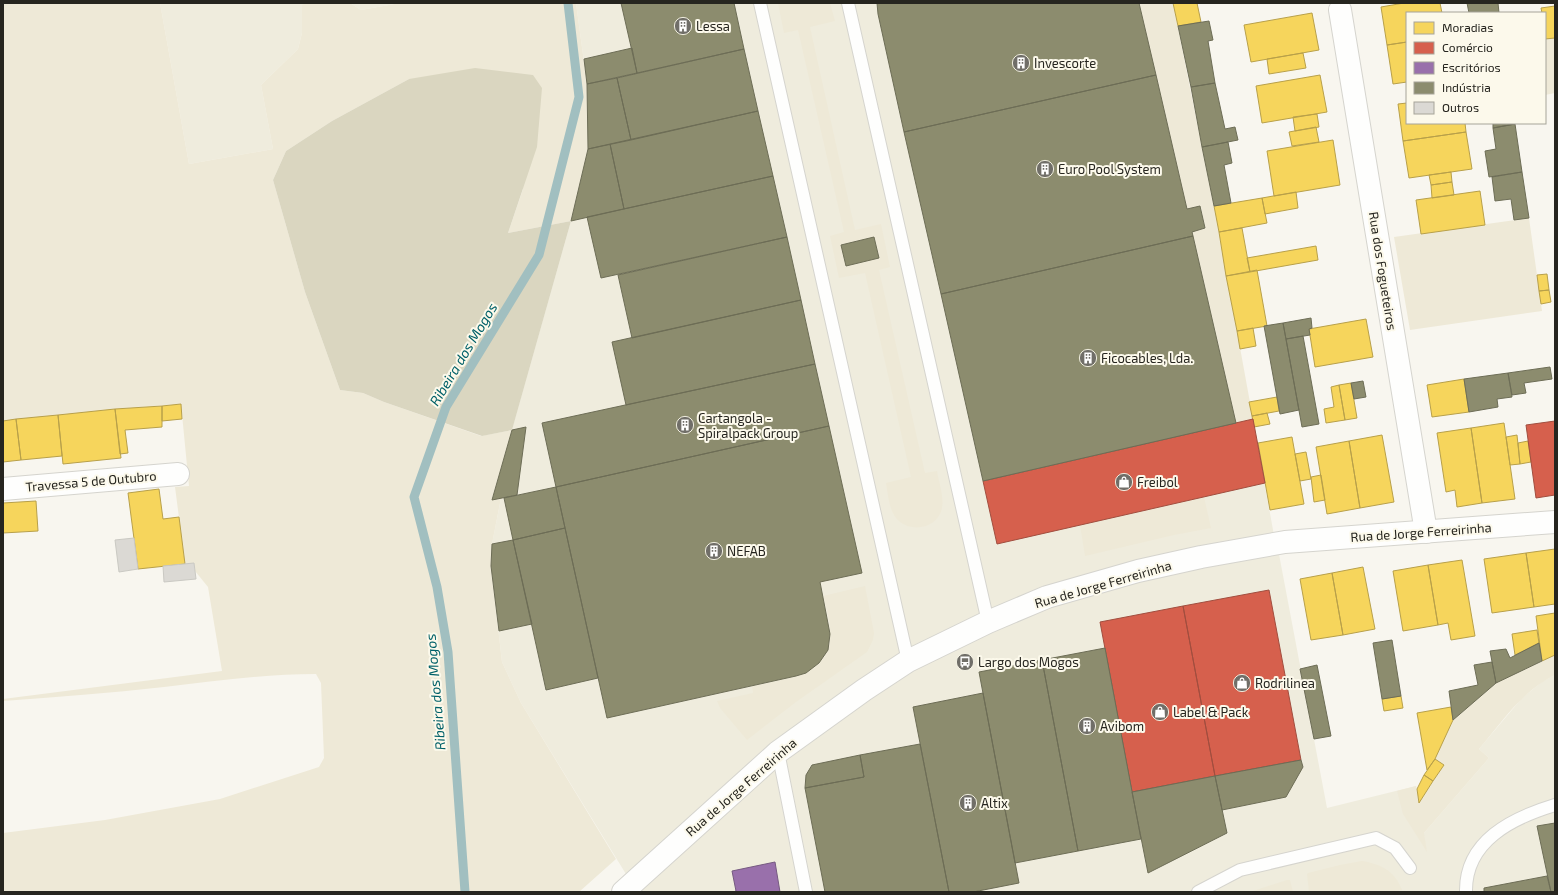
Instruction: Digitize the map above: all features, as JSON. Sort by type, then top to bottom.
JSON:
[{"type":"street","name":"Rua dos Fogueteiros","points":[[1340,10],[1426,532]]},
{"type":"street","name":"Travessa 5 de Outubro","points":[[3,489],[178,474]]},
{"type":"street","name":"Rua de Jorge Ferreirinha","points":[[623,892],[778,752],[864,690],[908,661],[988,622],[1047,597],[1138,571],[1201,557],[1285,542],[1555,522]]},
{"type":"lane","points":[[760,3],[908,661]]},
{"type":"lane","points":[[848,3],[988,622]]},
{"type":"lane","points":[[778,752],[806,892]]},
{"type":"lane","points":[[1466,892],[1467,872],[1475,855],[1488,838],[1513,821],[1534,811],[1555,805]]},
{"type":"lane","points":[[1198,892],[1240,870],[1376,838],[1395,848],[1410,868]]},
{"type":"shaded area","points":[[3,3],[160,3],[189,164],[273,149],[261,85],[298,49],[302,33],[302,5],[305,3],[350,3],[361,10],[400,3],[576,3],[587,84],[588,149],[571,221],[508,233],[523,189],[409,79],[332,121],[286,151],[273,180],[305,292],[340,390],[363,393],[384,402],[481,436],[512,430],[492,499],[501,498],[492,544],[491,566],[502,662],[521,703],[616,859],[579,892],[3,892],[3,833],[105,820],[220,799],[319,767],[324,758],[321,683],[316,674],[221,680],[124,691],[3,701],[3,699],[222,671],[208,587],[195,571],[194,564],[185,564],[175,487],[189,486],[181,404],[115,409],[3,421]]},
{"type":"shaded area","points":[[160,3],[305,3],[302,6],[302,33],[298,49],[261,85],[273,149],[189,164]]},
{"type":"shaded area","points":[[350,3],[400,3],[361,10]]},
{"type":"shaded area","points":[[576,3],[1139,3],[1187,209],[1200,206],[1205,228],[1192,232],[1236,423],[1253,419],[1275,541],[1200,553],[901,657],[629,879],[521,703],[502,662],[491,566],[492,544],[501,498],[492,500],[571,221],[588,149],[587,84]]},
{"type":"shaded area","points":[[778,3],[830,3],[835,21],[810,27],[855,230],[881,224],[890,267],[879,270],[925,473],[937,471],[941,490],[942,508],[935,521],[929,525],[922,527],[908,526],[896,518],[890,506],[886,483],[911,477],[865,273],[839,278],[830,236],[844,232],[798,30],[784,33]],"holes":[[[874,237],[879,258],[846,265],[841,245]]]},
{"type":"shaded area","points":[[1139,3],[1173,3],[1219,232],[1253,419],[1236,423],[1192,232],[1205,228],[1201,207],[1187,209]]},
{"type":"shaded area","points":[[1555,38],[1555,93],[1546,95],[1546,39]]},
{"type":"shaded area","points":[[475,68],[533,75],[542,88],[537,147],[508,233],[571,221],[512,430],[482,436],[384,402],[363,393],[340,390],[305,292],[273,180],[286,151],[332,121],[409,79]]},
{"type":"shaded area","points":[[1529,218],[1542,311],[1410,330],[1394,237]]},
{"type":"shaded area","points":[[1204,497],[1211,528],[1085,556],[1080,525]]},
{"type":"shaded area","points":[[1278,549],[1327,808],[1416,786],[1424,833],[1489,758],[1479,749],[1522,698],[1543,681],[1555,675],[1555,892],[630,892],[768,767],[884,684],[988,628],[1066,597]]},
{"type":"shaded area","points":[[865,586],[874,633],[873,640],[867,652],[796,702],[747,740],[720,708],[717,701],[753,693],[752,686],[778,681],[804,673],[815,667],[823,658],[829,647],[830,632],[828,614],[823,596]]},
{"type":"shaded area","points":[[1555,655],[1555,675],[1543,681],[1523,698],[1479,749],[1489,758],[1424,833],[1427,852],[1403,814],[1397,791],[1416,786],[1419,803],[1444,765],[1435,759],[1453,720],[1496,683]]},
{"type":"shaded area","points":[[1362,861],[1381,866],[1391,873],[1399,883],[1402,890],[1392,892],[1309,892],[1308,873]]},
{"type":"shaded area","points":[[1290,880],[1293,892],[1250,892]]},
{"type":"building: Moradias","points":[[1173,3],[1197,3],[1201,22],[1178,26]]},
{"type":"building: Moradias","points":[[1404,3],[1440,3],[1442,12],[1406,12],[1406,42],[1387,45],[1381,7]]},
{"type":"building: Moradias","points":[[1555,6],[1555,38],[1546,39],[1546,12],[1542,12],[1541,8]]},
{"type":"building: Moradias","points":[[1312,13],[1319,50],[1251,62],[1244,25]]},
{"type":"building: Moradias","points":[[1406,42],[1406,82],[1393,84],[1387,45]]},
{"type":"building: Moradias","points":[[1303,53],[1306,68],[1269,74],[1267,59]]},
{"type":"building: Moradias","points":[[1320,75],[1327,112],[1262,123],[1256,86]]},
{"type":"building: Moradias","points":[[1406,103],[1406,124],[1465,124],[1466,132],[1403,141],[1398,104]]},
{"type":"building: Moradias","points":[[1317,114],[1319,127],[1295,131],[1293,117]]},
{"type":"building: Moradias","points":[[1316,127],[1319,142],[1292,146],[1289,132]]},
{"type":"building: Moradias","points":[[1466,132],[1472,169],[1409,178],[1403,141]]},
{"type":"building: Moradias","points":[[1333,140],[1340,185],[1274,196],[1267,151]]},
{"type":"building: Moradias","points":[[1451,172],[1452,182],[1431,185],[1429,175]]},
{"type":"building: Moradias","points":[[1452,182],[1454,195],[1432,198],[1431,185]]},
{"type":"building: Moradias","points":[[1480,191],[1485,225],[1421,234],[1416,200]]},
{"type":"building: Moradias","points":[[1296,192],[1298,208],[1265,214],[1262,198]]},
{"type":"building: Moradias","points":[[1262,198],[1267,223],[1219,232],[1214,206]]},
{"type":"building: Moradias","points":[[1242,228],[1250,272],[1226,276],[1219,232]]},
{"type":"building: Moradias","points":[[1316,246],[1318,260],[1250,272],[1247,258]]},
{"type":"building: Moradias","points":[[1257,270],[1267,326],[1237,331],[1226,276]]},
{"type":"building: Moradias","points":[[1547,274],[1549,290],[1539,291],[1537,275]]},
{"type":"building: Moradias","points":[[1549,290],[1551,302],[1541,304],[1539,291]]},
{"type":"building: Moradias","points":[[1366,319],[1373,357],[1315,367],[1309,329]]},
{"type":"building: Moradias","points":[[1253,328],[1256,346],[1240,349],[1237,331]]},
{"type":"building: Moradias","points":[[1464,379],[1469,412],[1432,417],[1427,385]]},
{"type":"building: Moradias","points":[[1351,383],[1357,418],[1345,420],[1339,385]]},
{"type":"building: Moradias","points":[[1339,385],[1345,420],[1326,423],[1324,409],[1334,407],[1331,387]]},
{"type":"building: Moradias","points":[[1277,397],[1279,411],[1252,416],[1249,402]]},
{"type":"building: Moradias","points":[[181,404],[182,419],[162,421],[162,406]]},
{"type":"building: Moradias","points":[[162,406],[162,427],[125,430],[128,453],[120,454],[115,409]]},
{"type":"building: Moradias","points":[[115,409],[121,458],[63,464],[58,415]]},
{"type":"building: Moradias","points":[[1267,413],[1270,424],[1254,427],[1252,416]]},
{"type":"building: Moradias","points":[[58,415],[62,456],[21,460],[16,419]]},
{"type":"building: Moradias","points":[[16,419],[21,460],[3,462],[3,421]]},
{"type":"building: Moradias","points":[[1504,423],[1515,499],[1482,503],[1471,428]]},
{"type":"building: Moradias","points":[[1471,428],[1482,503],[1457,507],[1455,490],[1446,492],[1437,433]]},
{"type":"building: Moradias","points":[[1382,435],[1394,502],[1360,508],[1349,441]]},
{"type":"building: Moradias","points":[[1517,435],[1520,464],[1510,465],[1506,437]]},
{"type":"building: Moradias","points":[[1292,437],[1304,504],[1270,510],[1258,443]]},
{"type":"building: Moradias","points":[[1349,441],[1360,508],[1327,514],[1316,447]]},
{"type":"building: Moradias","points":[[1528,441],[1531,462],[1520,464],[1518,443]]},
{"type":"building: Moradias","points":[[1306,452],[1311,479],[1300,481],[1295,454]]},
{"type":"building: Moradias","points":[[1321,475],[1325,500],[1314,502],[1311,477]]},
{"type":"building: Moradias","points":[[159,489],[163,519],[179,517],[185,564],[138,569],[128,493]]},
{"type":"building: Moradias","points":[[36,501],[38,531],[3,533],[3,503]]},
{"type":"building: Moradias","points":[[1555,549],[1555,604],[1534,607],[1526,553]]},
{"type":"building: Moradias","points":[[1526,553],[1534,607],[1492,613],[1484,559]]},
{"type":"building: Moradias","points":[[1462,560],[1475,636],[1451,640],[1448,623],[1438,625],[1428,565]]},
{"type":"building: Moradias","points":[[1428,565],[1438,625],[1403,631],[1393,571]]},
{"type":"building: Moradias","points":[[1363,567],[1375,629],[1343,635],[1332,573]]},
{"type":"building: Moradias","points":[[1332,573],[1343,635],[1311,640],[1300,579]]},
{"type":"building: Moradias","points":[[1555,613],[1555,655],[1542,661],[1536,616]]},
{"type":"building: Moradias","points":[[1537,630],[1539,643],[1515,655],[1512,634]]},
{"type":"building: Moradias","points":[[1401,696],[1403,708],[1384,711],[1382,699]]},
{"type":"building: Moradias","points":[[1451,707],[1453,720],[1435,759],[1427,770],[1417,713]]},
{"type":"building: Moradias","points":[[1435,759],[1444,765],[1433,781],[1424,775]]},
{"type":"building: Moradias","points":[[1424,775],[1433,781],[1419,803],[1417,789]]},
{"type":"building: Comércio","name":"Freibol","points":[[1253,419],[1265,483],[997,544],[983,481]]},
{"type":"building: Comércio","points":[[1555,421],[1555,495],[1536,498],[1526,425]]},
{"type":"building: Comércio","name":"Rodrilinea","points":[[1269,590],[1301,760],[1215,776],[1183,606]]},
{"type":"building: Comércio","name":"Label & Pack","points":[[1183,606],[1215,776],[1132,792],[1100,622]]},
{"type":"building: Escritórios","points":[[775,862],[780,892],[733,892],[736,891],[732,871]]},
{"type":"building: Indústria","name":"Lessa","points":[[621,3],[734,3],[744,49],[637,73]]},
{"type":"building: Indústria","name":"Invescorte","points":[[877,3],[1139,3],[1156,75],[904,132],[878,14]]},
{"type":"building: Indústria","points":[[1467,3],[1498,3],[1499,12],[1469,12]]},
{"type":"building: Indústria","points":[[1209,21],[1213,40],[1208,41],[1215,83],[1191,87],[1178,26]]},
{"type":"building: Indústria","points":[[632,48],[637,73],[587,84],[584,59]]},
{"type":"building: Indústria","points":[[744,49],[758,111],[631,140],[617,78]]},
{"type":"building: Indústria","name":"Euro Pool System","points":[[1156,75],[1187,209],[1200,206],[1205,228],[1192,232],[1193,236],[941,294],[904,132]]},
{"type":"building: Indústria","points":[[617,78],[631,140],[588,149],[587,84]]},
{"type":"building: Indústria","points":[[1215,83],[1225,129],[1235,127],[1238,140],[1202,147],[1191,87]]},
{"type":"building: Indústria","points":[[758,111],[773,176],[624,209],[610,144]]},
{"type":"building: Indústria","points":[[1493,124],[1515,124],[1493,128]]},
{"type":"building: Indústria","points":[[1515,124],[1522,172],[1489,177],[1485,151],[1496,149],[1493,128]]},
{"type":"building: Indústria","points":[[1228,142],[1232,163],[1224,165],[1231,203],[1214,206],[1202,147]]},
{"type":"building: Indústria","points":[[610,144],[624,209],[571,221],[588,149]]},
{"type":"building: Indústria","points":[[1522,172],[1529,218],[1514,220],[1511,199],[1495,201],[1492,177]]},
{"type":"building: Indústria","points":[[773,176],[787,237],[601,278],[587,217]]},
{"type":"building: Indústria","name":"Ficocables, Lda.","points":[[1193,236],[1236,423],[983,481],[941,294]]},
{"type":"building: Indústria","points":[[787,237],[801,300],[632,338],[618,275]]},
{"type":"building: Indústria","points":[[874,237],[879,258],[846,266],[841,245]]},
{"type":"building: Indústria","points":[[801,300],[815,364],[626,405],[612,342]]},
{"type":"building: Indústria","points":[[1311,318],[1312,328],[1309,329],[1310,335],[1286,339],[1283,323]]},
{"type":"building: Indústria","points":[[1283,323],[1299,410],[1280,414],[1264,326]]},
{"type":"building: Indústria","points":[[1303,336],[1319,424],[1302,427],[1286,339]]},
{"type":"building: Indústria","name":"Cartangola - Spiralpack Group","points":[[815,364],[829,426],[556,487],[542,423]]},
{"type":"building: Indústria","points":[[1550,367],[1552,379],[1524,383],[1526,393],[1512,395],[1508,373]]},
{"type":"building: Indústria","points":[[1508,373],[1512,397],[1497,399],[1498,407],[1469,412],[1464,379]]},
{"type":"building: Indústria","points":[[1363,381],[1366,397],[1354,399],[1351,383]]},
{"type":"building: Indústria","name":"NEFAB","points":[[829,426],[862,573],[820,582],[830,634],[828,650],[819,663],[806,673],[796,676],[607,718],[556,487]]},
{"type":"building: Indústria","points":[[526,427],[517,495],[492,500],[512,430]]},
{"type":"building: Indústria","points":[[556,487],[565,528],[513,540],[504,498]]},
{"type":"building: Indústria","points":[[565,528],[598,678],[546,690],[513,540]]},
{"type":"building: Indústria","points":[[513,540],[532,624],[499,631],[491,566],[492,544]]},
{"type":"building: Indústria","points":[[1392,640],[1401,696],[1382,699],[1373,643]]},
{"type":"building: Indústria","points":[[1539,643],[1542,661],[1496,683],[1490,651],[1506,649],[1510,658]]},
{"type":"building: Indústria","name":"Avibom","points":[[1105,648],[1141,839],[1078,851],[1042,660]]},
{"type":"building: Indústria","points":[[1042,660],[1078,851],[1015,863],[979,672]]},
{"type":"building: Indústria","points":[[1492,662],[1496,683],[1453,720],[1449,691],[1478,685],[1474,665]]},
{"type":"building: Indústria","points":[[1317,665],[1331,736],[1314,739],[1300,669]]},
{"type":"building: Indústria","name":"Altix","points":[[983,693],[1019,883],[973,892],[949,892],[913,707]]},
{"type":"building: Indústria","points":[[920,744],[949,892],[825,892],[805,788],[864,777],[860,755]]},
{"type":"building: Indústria","points":[[860,755],[864,777],[805,788],[806,775],[812,765]]},
{"type":"building: Indústria","points":[[1301,760],[1303,767],[1286,797],[1222,810],[1215,776]]},
{"type":"building: Indústria","points":[[1215,776],[1227,833],[1148,873],[1132,792]]},
{"type":"building: Indústria","points":[[1555,823],[1555,892],[1551,892],[1537,826]]},
{"type":"building: Indústria","points":[[1547,876],[1551,892],[1484,892],[1484,888]]},
{"type":"building: Outros","points":[[134,538],[138,569],[119,572],[115,540]]},
{"type":"building: Outros","points":[[194,563],[196,579],[164,582],[163,566]]},
{"type":"waterway","name":"Ribeira dos Mogos","points":[[465,892],[448,652],[437,587],[414,497],[446,407],[539,255],[579,97],[568,3]]},
{"type":"place","name":"Lessa","points":[[683,26]]},
{"type":"place","name":"Invescorte","points":[[1021,63]]},
{"type":"place","name":"Euro Pool System","points":[[1045,169]]},
{"type":"place","name":"Ficocables, Lda.","points":[[1088,358]]},
{"type":"place","name":"Cartangola - Spiralpack Group","points":[[685,425]]},
{"type":"place","name":"Freibol","points":[[1124,482]]},
{"type":"place","name":"NEFAB","points":[[714,551]]},
{"type":"place","name":"Largo dos Mogos","points":[[965,662]]},
{"type":"place","name":"Rodrilinea","points":[[1242,683]]},
{"type":"place","name":"Label & Pack","points":[[1160,712]]},
{"type":"place","name":"Avibom","points":[[1087,726]]},
{"type":"place","name":"Altix","points":[[968,803]]}]
